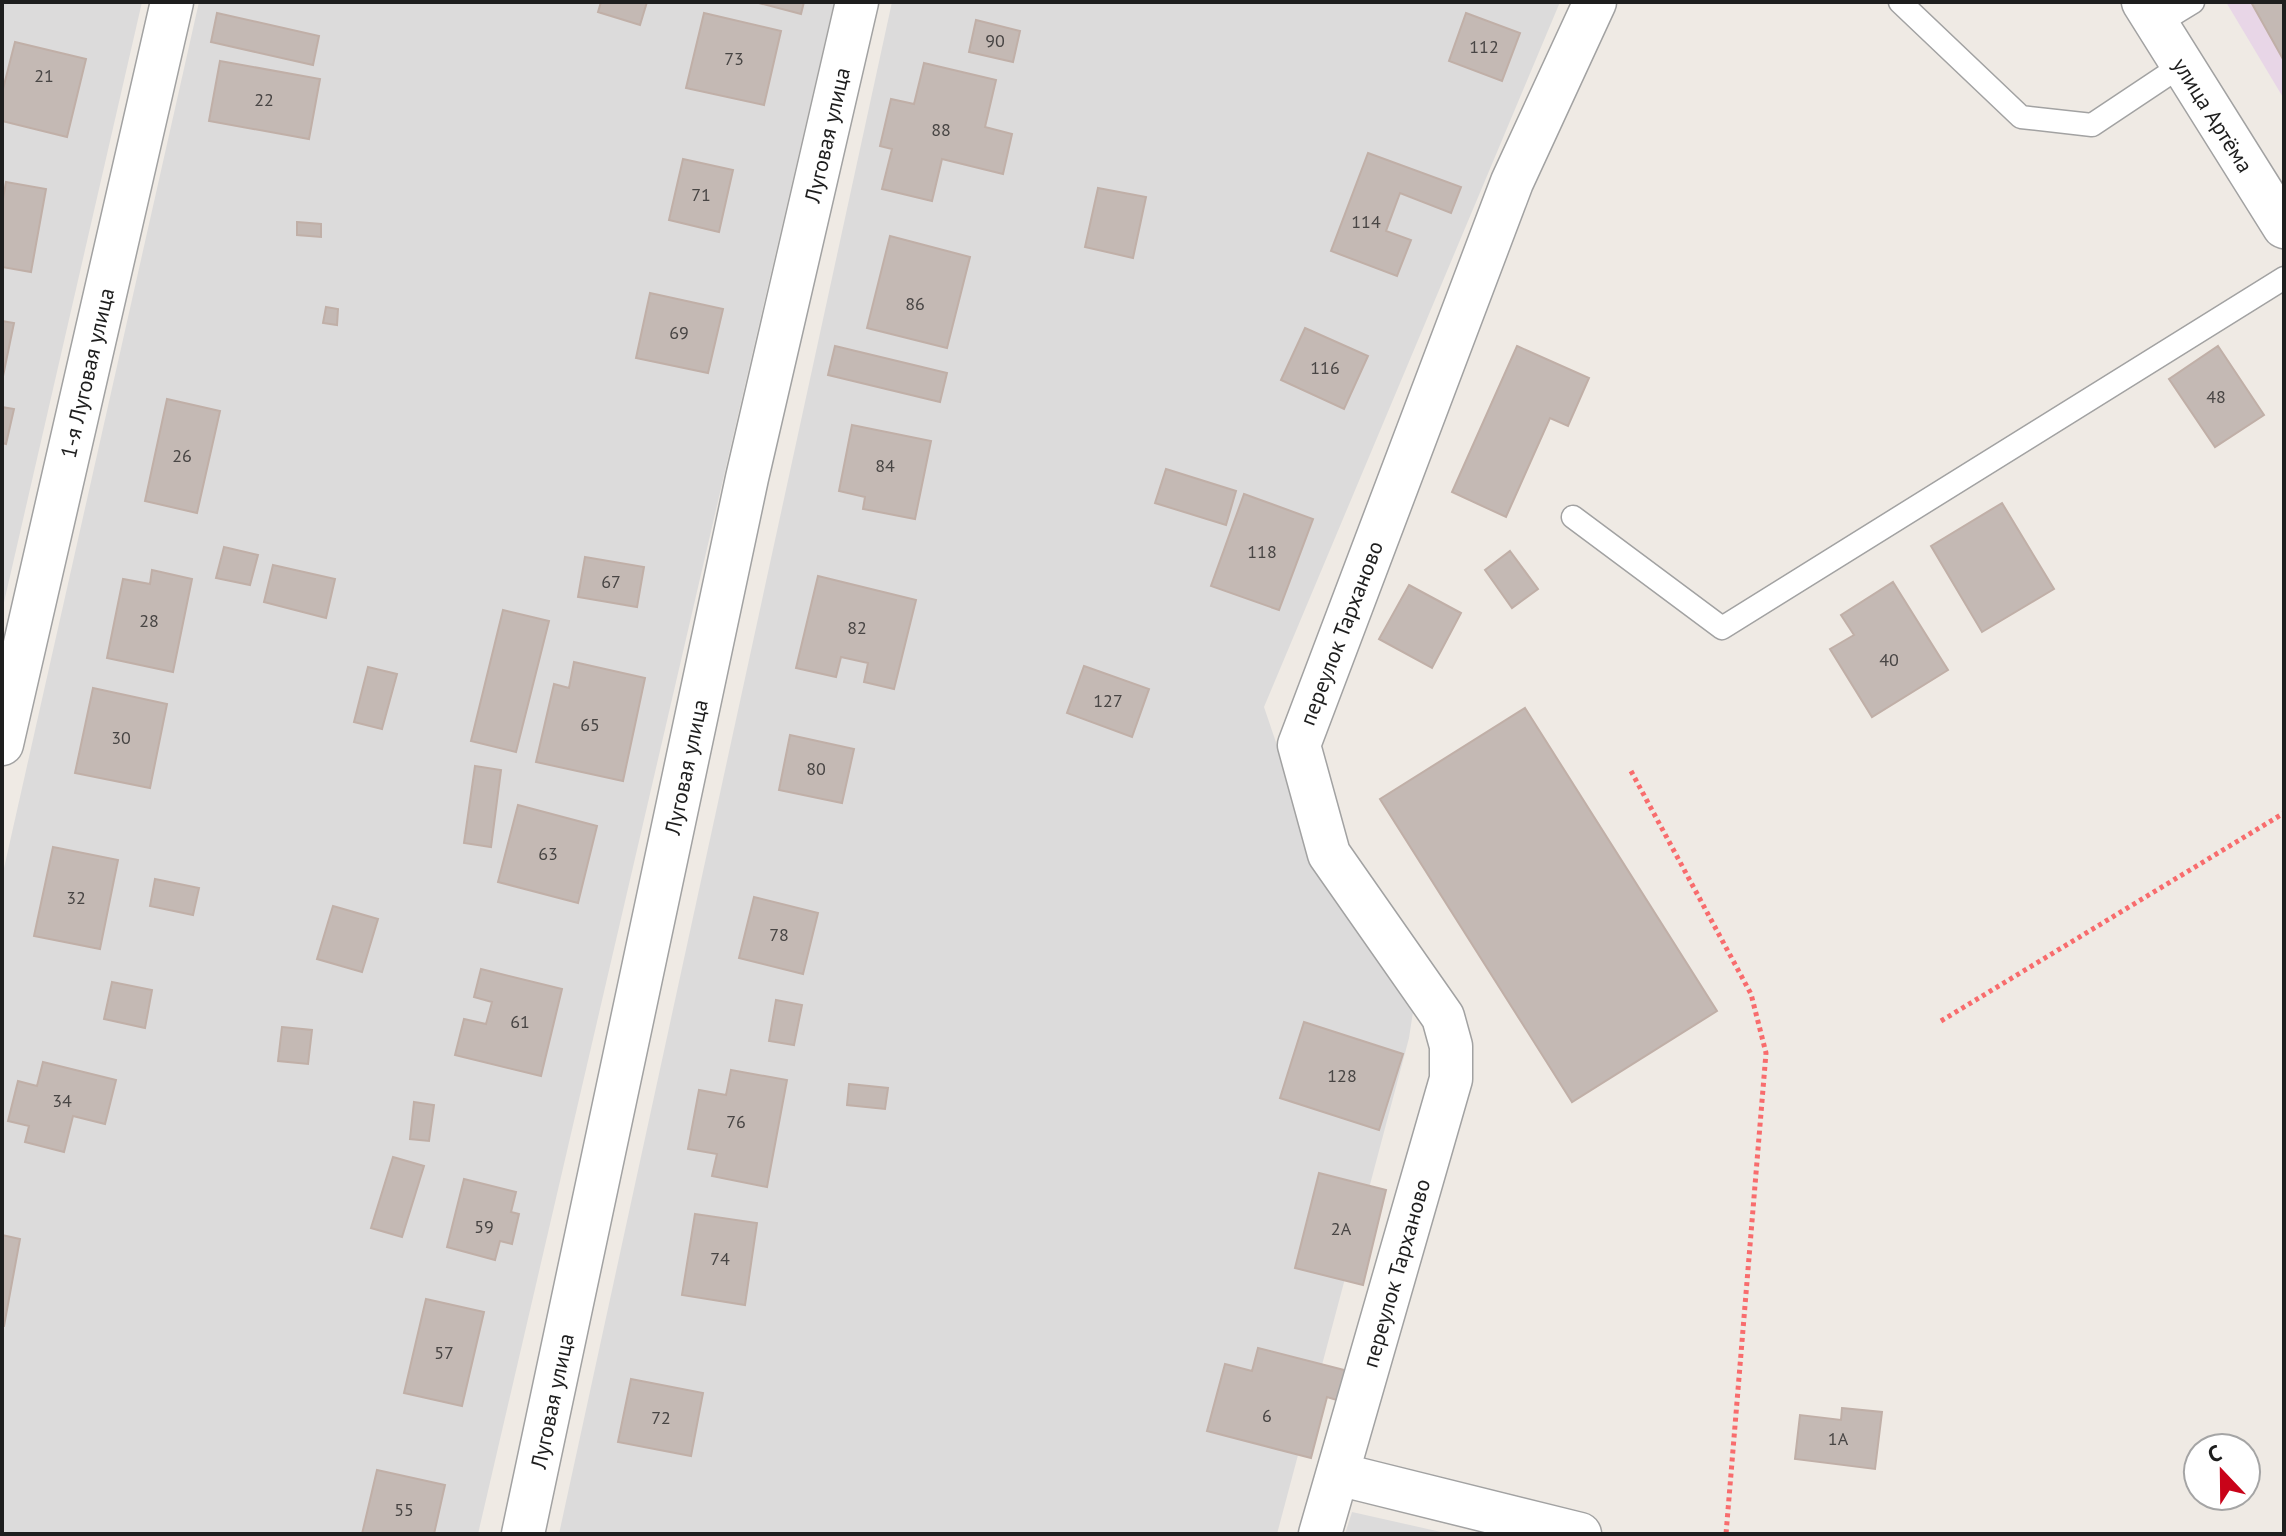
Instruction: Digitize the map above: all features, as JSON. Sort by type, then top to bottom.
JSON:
[{"type":"street","name":"1-я Луговая улица","points":[[2,744],[172,2]]},
{"type":"street","name":"Луговая улица","points":[[523,1534],[747,478],[857,2]]},
{"type":"street","name":"переулок Тарханово","points":[[1320,1534],[1451,1079],[1451,1046],[1443,1017],[1329,854],[1299,745],[1512,182],[1595,2]]},
{"type":"street","name":"улица Артёма","points":[[2150,13],[2182,65],[2277,202]]},
{"type":"street","points":[[1338,1474],[1580,1534]]},
{"type":"lane","points":[[1900,2],[2021,117],[2092,125],[2182,65]]},
{"type":"lane","points":[[2150,13],[2193,2]]},
{"type":"lane","points":[[1573,517],[1722,628],[2284,278]]},
{"type":"path","points":[[1631,771],[1751,994],[1766,1053],[1726,1534]]},
{"type":"path","points":[[1941,1021],[2284,813]]},
{"type":"shaded area","points":[[2,2],[142,2],[2,611]]},
{"type":"shaded area","points":[[199,2],[834,2],[478,1534],[2,1534],[2,877]]},
{"type":"shaded area","points":[[892,2],[1560,2],[1264,707],[1312,848],[1415,999],[1409,1038],[1277,1534],[559,1534]]},
{"type":"shaded area","points":[[2226,2],[2284,2],[2284,99]]},
{"type":"shaded area","points":[[1352,1512],[1450,1534],[1345,1534]]},
{"type":"building","points":[[601,2],[647,2],[640,25],[598,12]]},
{"type":"building","points":[[755,2],[804,2],[801,14]]},
{"type":"building","points":[[2251,2],[2284,2],[2284,61]]},
{"type":"building","points":[[217,13],[319,36],[313,65],[211,42]]},
{"type":"building","points":[[704,13],[781,31],[764,105],[686,88]]},
{"type":"building","points":[[1466,13],[1520,33],[1502,81],[1449,61]]},
{"type":"building","points":[[976,20],[1020,31],[1013,62],[969,52]]},
{"type":"building","points":[[15,42],[86,59],[67,137],[2,121],[2,93]]},
{"type":"building","points":[[220,61],[320,79],[309,139],[209,121]]},
{"type":"building","points":[[924,63],[996,80],[985,127],[1012,134],[1003,174],[942,159],[932,201],[882,189],[892,149],[880,146],[891,99],[914,104]]},
{"type":"building","points":[[1368,153],[1461,187],[1451,213],[1400,193],[1386,231],[1411,240],[1397,276],[1331,251]]},
{"type":"building","points":[[683,159],[733,170],[719,232],[669,220]]},
{"type":"building","points":[[6,182],[46,189],[31,272],[2,267],[2,204]]},
{"type":"building","points":[[1098,188],[1146,197],[1133,258],[1085,247]]},
{"type":"building","points":[[297,222],[321,224],[321,237],[297,235]]},
{"type":"building","points":[[890,236],[970,257],[947,348],[867,328]]},
{"type":"building","points":[[650,293],[723,309],[708,373],[636,358]]},
{"type":"building","points":[[326,307],[338,309],[337,325],[323,323]]},
{"type":"building","points":[[2,321],[14,323],[2,381]]},
{"type":"building","points":[[1305,328],[1368,356],[1344,409],[1281,380]]},
{"type":"building","points":[[835,346],[947,373],[940,402],[828,375]]},
{"type":"building","points":[[1517,346],[1589,378],[1568,426],[1550,418],[1506,517],[1452,492]]},
{"type":"building","points":[[2218,346],[2264,415],[2215,447],[2169,379]]},
{"type":"building","points":[[167,399],[220,411],[197,513],[145,501]]},
{"type":"building","points":[[2,407],[14,409],[6,444],[2,443]]},
{"type":"building","points":[[852,425],[931,441],[915,519],[863,509],[865,497],[839,491]]},
{"type":"building","points":[[1166,469],[1236,491],[1226,525],[1155,503]]},
{"type":"building","points":[[1244,494],[1313,519],[1279,610],[1211,586]]},
{"type":"building","points":[[2002,503],[2054,589],[1982,632],[1931,546]]},
{"type":"building","points":[[224,547],[258,555],[250,585],[216,578]]},
{"type":"building","points":[[1510,551],[1538,589],[1512,608],[1485,570]]},
{"type":"building","points":[[585,557],[644,567],[637,607],[578,597]]},
{"type":"building","points":[[273,565],[335,579],[326,618],[264,602]]},
{"type":"building","points":[[152,570],[192,579],[173,672],[107,658],[123,579],[150,584]]},
{"type":"building","points":[[818,576],[916,600],[894,689],[864,682],[868,663],[841,657],[836,677],[796,668]]},
{"type":"building","points":[[1893,582],[1948,670],[1872,717],[1830,649],[1854,635],[1841,615]]},
{"type":"building","points":[[1409,585],[1461,613],[1432,668],[1379,639]]},
{"type":"building","points":[[503,610],[549,621],[516,752],[471,741]]},
{"type":"building","points":[[574,662],[645,678],[623,781],[536,762],[554,684],[569,688]]},
{"type":"building","points":[[1084,666],[1149,689],[1132,737],[1067,713]]},
{"type":"building","points":[[368,667],[397,674],[382,729],[354,722]]},
{"type":"building","points":[[93,688],[167,704],[150,788],[75,773]]},
{"type":"building","points":[[1525,708],[1717,1011],[1572,1102],[1380,799]]},
{"type":"building","points":[[790,735],[854,749],[842,803],[779,790]]},
{"type":"building","points":[[475,766],[501,770],[491,847],[464,843]]},
{"type":"building","points":[[518,805],[597,826],[578,903],[498,882]]},
{"type":"building","points":[[53,847],[118,860],[100,949],[34,936]]},
{"type":"building","points":[[155,879],[199,888],[193,915],[150,906]]},
{"type":"building","points":[[754,897],[818,913],[803,974],[739,958]]},
{"type":"building","points":[[333,906],[378,919],[362,972],[317,959]]},
{"type":"building","points":[[481,969],[562,989],[541,1076],[455,1055],[464,1019],[486,1024],[492,1002],[474,997]]},
{"type":"building","points":[[112,982],[152,990],[145,1028],[104,1019]]},
{"type":"building","points":[[776,1000],[802,1005],[794,1045],[769,1041]]},
{"type":"building","points":[[1304,1022],[1403,1054],[1379,1130],[1280,1098]]},
{"type":"building","points":[[282,1027],[312,1030],[308,1064],[278,1061]]},
{"type":"building","points":[[43,1062],[116,1080],[105,1124],[73,1116],[64,1152],[25,1142],[29,1126],[8,1121],[18,1081],[37,1086]]},
{"type":"building","points":[[731,1070],[787,1080],[767,1187],[712,1176],[717,1154],[688,1149],[699,1090],[726,1095]]},
{"type":"building","points":[[849,1084],[888,1088],[885,1109],[847,1105]]},
{"type":"building","points":[[414,1102],[434,1105],[429,1141],[410,1139]]},
{"type":"building","points":[[393,1157],[424,1166],[402,1237],[371,1228]]},
{"type":"building","points":[[1319,1173],[1386,1190],[1363,1285],[1295,1268]]},
{"type":"building","points":[[464,1179],[516,1192],[511,1212],[519,1214],[512,1244],[500,1241],[495,1260],[447,1247]]},
{"type":"building","points":[[695,1214],[757,1223],[745,1305],[682,1295]]},
{"type":"building","points":[[2,1235],[20,1239],[4,1326],[2,1326]]},
{"type":"building","points":[[426,1299],[484,1312],[462,1406],[404,1393]]},
{"type":"building","points":[[1258,1348],[1348,1371],[1340,1401],[1327,1397],[1311,1458],[1207,1431],[1225,1364],[1252,1371]]},
{"type":"building","points":[[631,1379],[703,1393],[691,1456],[618,1442]]},
{"type":"building","points":[[1842,1408],[1882,1412],[1875,1469],[1795,1459],[1800,1415],[1841,1420]]},
{"type":"building","points":[[377,1470],[445,1485],[434,1534],[362,1534]]}]
